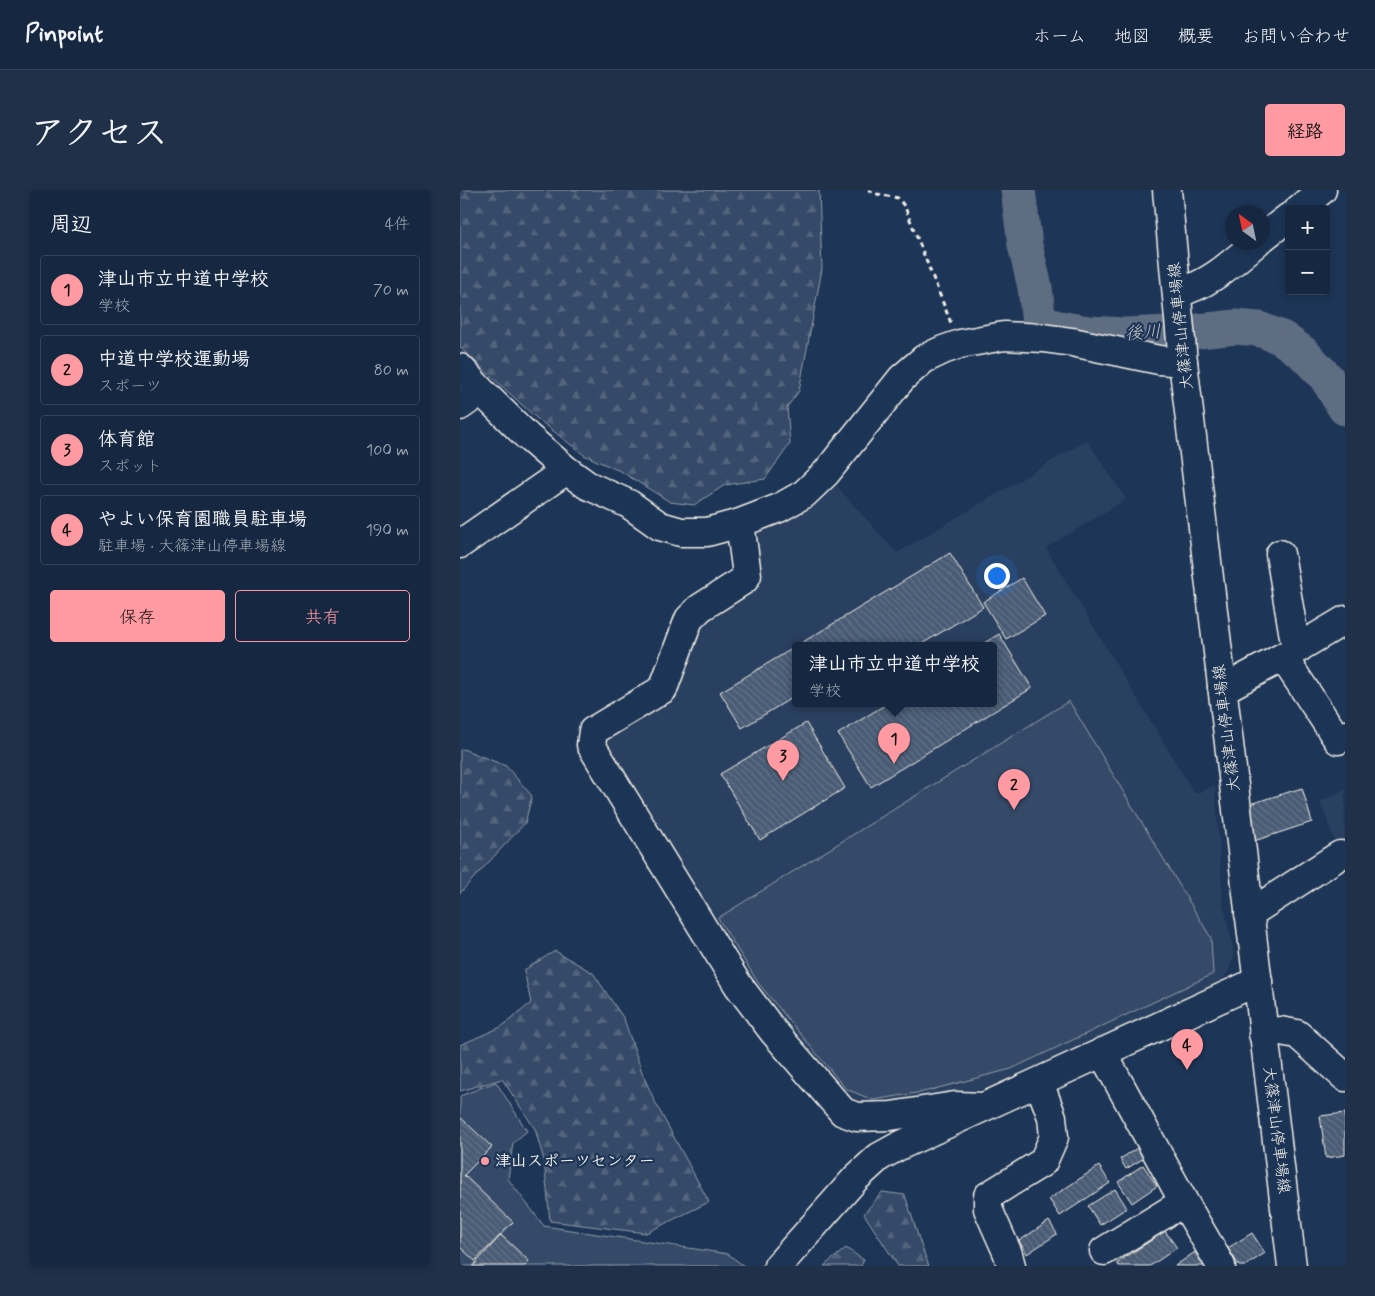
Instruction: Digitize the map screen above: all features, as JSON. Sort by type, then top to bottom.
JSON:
[{"type":"street","name":"大篠津山停車場線","points":[[1168,190],[1183,356],[1292,1266]]},
{"type":"street","points":[[1304,205],[1322,190]]},
{"type":"street","points":[[1270,232],[1285,220]]},
{"type":"street","points":[[1178,304],[1191,290],[1213,278],[1247,250]]},
{"type":"street","points":[[460,368],[470,398],[528,437],[587,485],[629,504],[660,526],[681,532],[707,532],[779,508],[804,494],[826,473],[902,378],[924,359],[943,350],[960,344],[1004,336],[1072,342],[1159,360],[1183,356]]},
{"type":"street","points":[[460,544],[565,469]]},
{"type":"street","points":[[740,522],[748,575],[744,580],[700,608],[689,619],[663,689],[593,731],[591,745],[738,985],[773,1032],[843,1112],[857,1117],[891,1116],[955,1106],[984,1107]]},
{"type":"street","points":[[1280,554],[1294,637],[1291,653],[1338,740],[1345,735]]},
{"type":"street","points":[[1222,687],[1232,684],[1291,653],[1345,620]]},
{"type":"street","points":[[1249,914],[1340,855]]},
{"type":"street","points":[[778,1266],[856,1178],[879,1157],[899,1146],[1258,981]]},
{"type":"street","points":[[1263,1034],[1280,1031],[1297,1034],[1345,1078]]},
{"type":"street","points":[[1102,1052],[1221,1266]]},
{"type":"street","points":[[1011,1266],[1008,1254],[988,1209],[988,1196],[1043,1162],[1054,1137],[1052,1117],[1039,1082]]},
{"type":"street","points":[[1104,1251],[1184,1202]]},
{"type":"path","points":[[868,190],[877,194],[898,198],[905,207],[960,344]]},
{"type":"shaded area","points":[[1087,440],[1126,499],[1046,548],[1195,794],[1215,785],[1223,903],[1234,957],[1227,974],[1217,986],[1009,1081],[957,1097],[855,1107],[777,1026],[599,744],[667,694],[696,625],[730,595],[751,534],[788,520],[816,503],[835,484],[897,553]]},
{"type":"shaded area","points":[[1345,789],[1345,860],[1340,855],[1320,802]]},
{"type":"green space","points":[[460,190],[819,190],[822,269],[799,391],[787,407],[790,444],[765,479],[725,485],[694,505],[670,502],[622,472],[584,455],[534,416],[463,350],[460,347]]},
{"type":"green space","points":[[1069,701],[1211,938],[1213,974],[1011,1069],[923,1092],[873,1100],[846,1089],[759,984],[718,918]]},
{"type":"green space","points":[[463,749],[506,766],[532,796],[525,823],[460,893],[460,750]]},
{"type":"green space","points":[[555,951],[593,973],[624,1019],[643,1075],[656,1104],[709,1202],[646,1233],[550,1221],[544,1160],[535,1129],[502,1079],[460,1091],[460,1045],[501,1027],[531,1003],[524,970]]},
{"type":"green space","name":"津山スポーツセンター","points":[[496,1082],[527,1131],[513,1143],[508,1179],[544,1226],[728,1254],[744,1266],[460,1266],[460,1096]]},
{"type":"green space","points":[[882,1192],[905,1195],[929,1266],[898,1266],[864,1214]]},
{"type":"green space","points":[[846,1248],[864,1260],[861,1266],[824,1266]]},
{"type":"building","points":[[950,553],[983,607],[925,642],[803,642]]},
{"type":"building","points":[[1022,578],[1045,616],[1006,639],[983,602]]},
{"type":"building","points":[[999,634],[1032,688],[871,787],[838,734],[882,707],[997,707],[997,642],[986,642]]},
{"type":"building","points":[[792,649],[792,698],[742,728],[720,692]]},
{"type":"building","points":[[806,723],[845,788],[760,840],[720,774]]},
{"type":"building","points":[[1302,788],[1312,822],[1251,842],[1243,806]]},
{"type":"building","points":[[1345,1113],[1345,1155],[1326,1158],[1320,1116]]},
{"type":"building","points":[[460,1117],[492,1147],[464,1175],[513,1222],[475,1261],[460,1247]]},
{"type":"building","points":[[1142,1145],[1149,1155],[1126,1169],[1120,1159]]},
{"type":"building","points":[[1143,1165],[1157,1186],[1132,1203],[1118,1182]]},
{"type":"building","points":[[1099,1166],[1110,1183],[1060,1216],[1049,1199]]},
{"type":"building","points":[[1115,1189],[1127,1208],[1100,1225],[1088,1206]]},
{"type":"building","points":[[1049,1221],[1057,1234],[1027,1254],[1019,1241]]},
{"type":"building","points":[[1165,1231],[1177,1248],[1150,1266],[1119,1266],[1117,1263]]},
{"type":"building","points":[[1252,1233],[1265,1253],[1245,1266],[1239,1266],[1228,1248]]},
{"type":"building","points":[[501,1235],[529,1261],[525,1266],[473,1266]]},
{"type":"building","points":[[1195,1252],[1204,1266],[1175,1266]]},
{"type":"waterway","name":"後川","points":[[1018,190],[1025,245],[1035,287],[1038,315],[1045,324],[1088,333],[1125,335],[1190,332],[1236,327],[1259,329],[1282,338],[1303,353],[1326,377],[1345,408]]},
{"type":"place","name":"津山市立中道中学校","points":[[894,764]]},
{"type":"place","name":"体育館","points":[[783,781]]},
{"type":"place","name":"中道中学校運動場","points":[[1014,810]]},
{"type":"place","name":"やよい保育園職員駐車場","points":[[1187,1070]]},
{"type":"place","name":"津山スポーツセンター","points":[[485,1161]]}]
